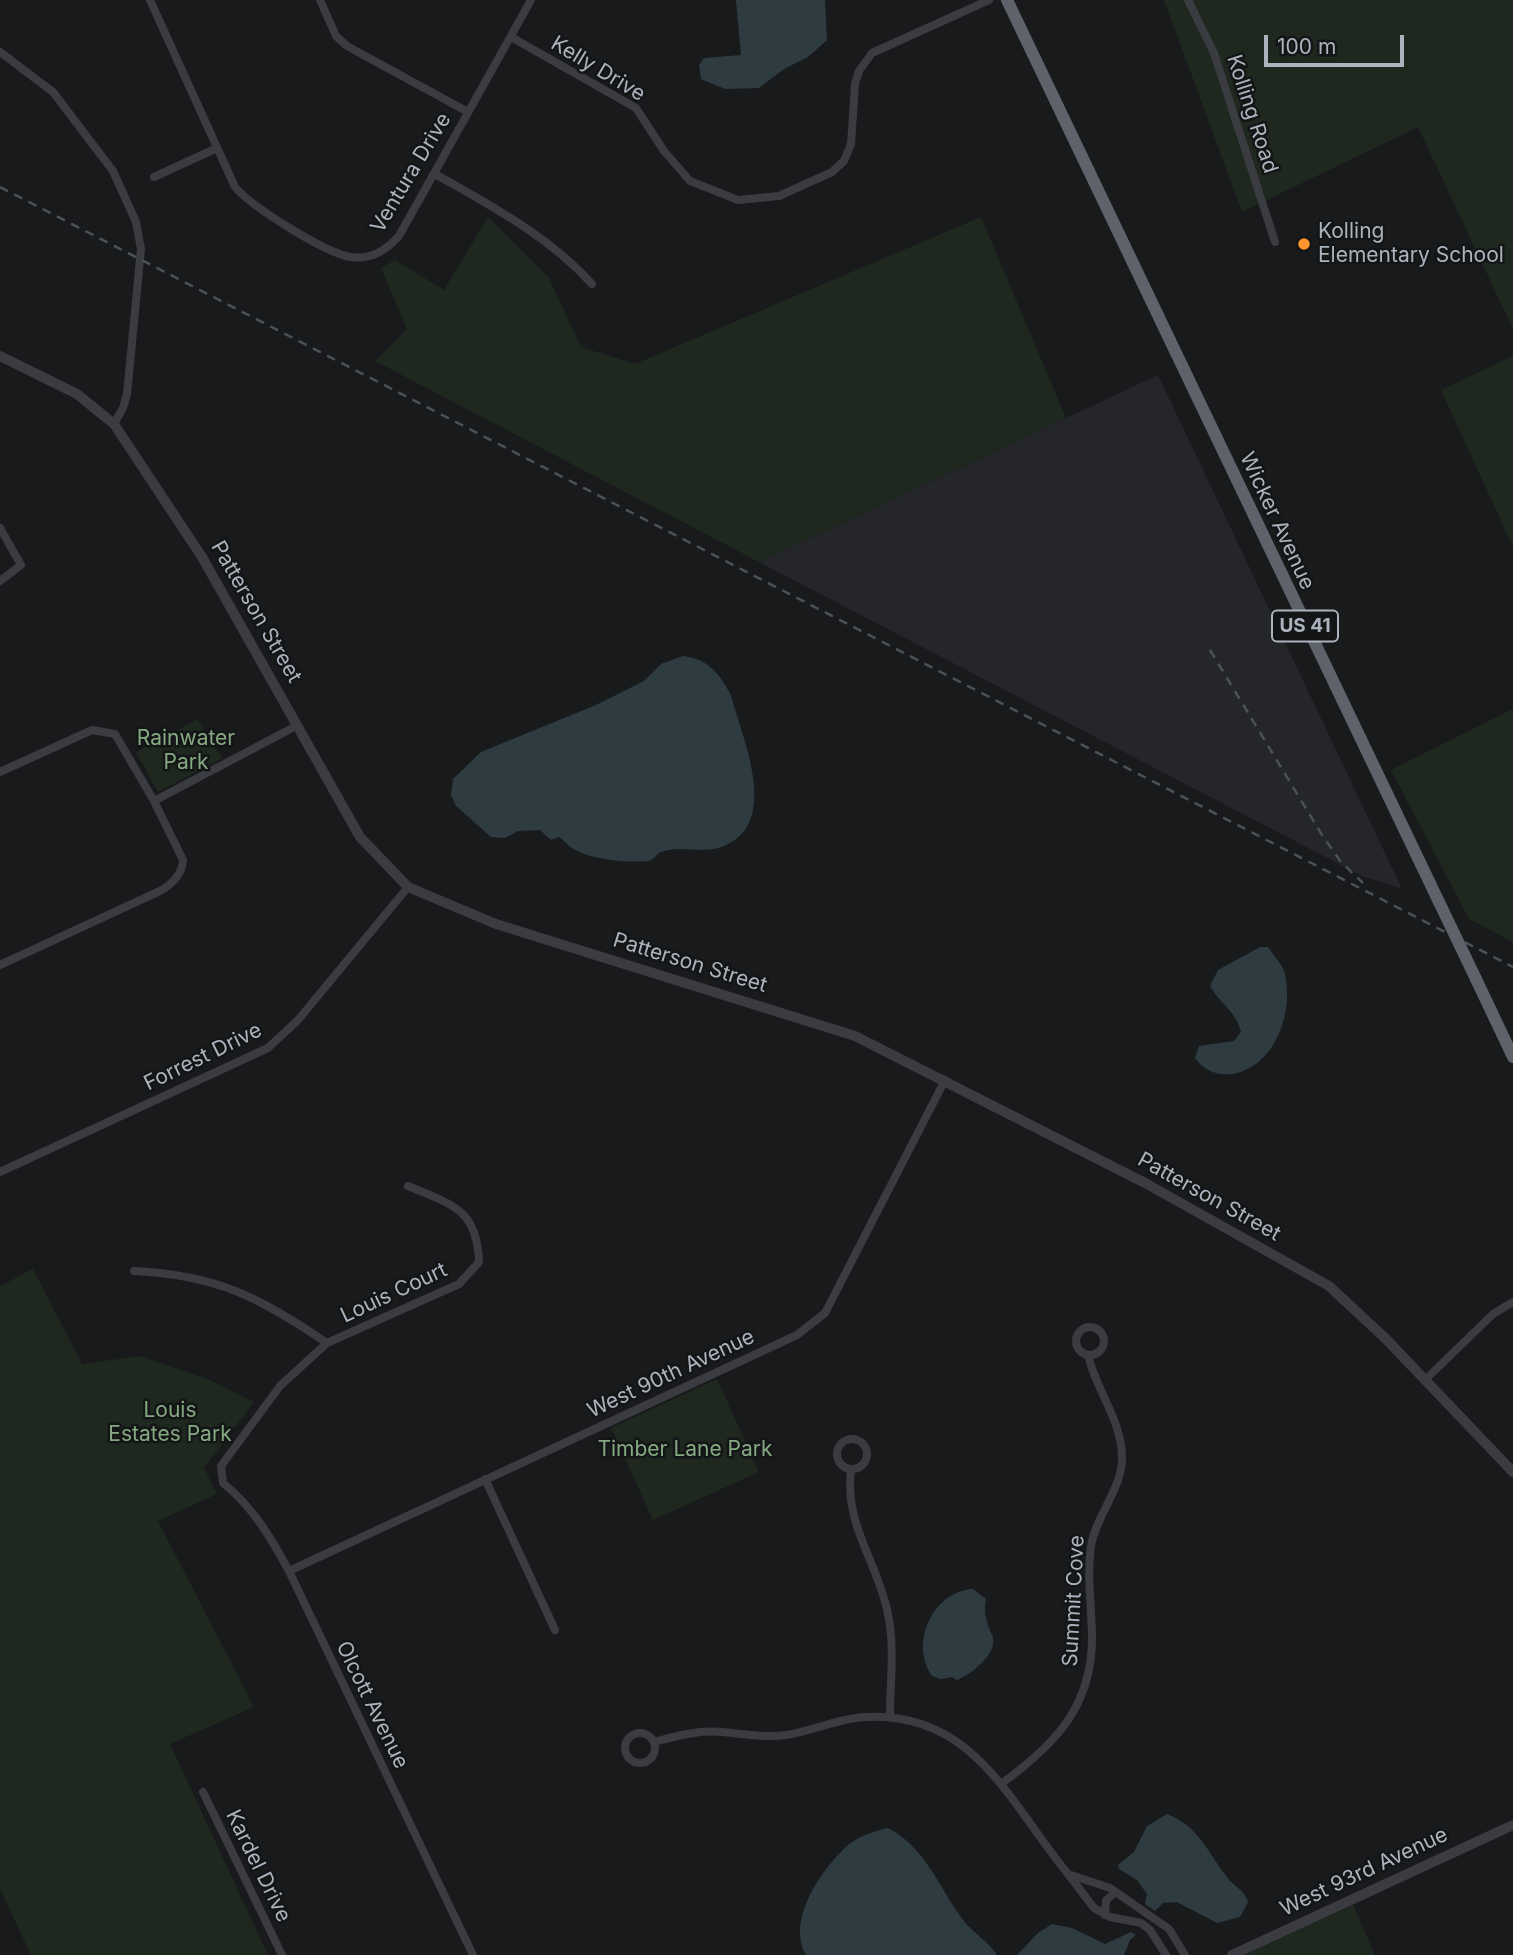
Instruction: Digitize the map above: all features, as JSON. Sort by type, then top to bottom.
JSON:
[{"type":"highway","name":"Wicker Avenue","points":[[1007,0],[1513,1057]]},
{"type":"street","name":"Ventura Drive","points":[[150,0],[235,187],[246,200],[338,253],[351,257],[366,257],[390,246],[435,174],[531,0]]},
{"type":"street","points":[[320,0],[336,36],[347,46],[468,111]]},
{"type":"street","name":"Kelly Drive","points":[[511,37],[636,108],[664,151],[690,181],[738,200],[779,196],[832,172],[844,161],[851,144],[855,84],[859,71],[872,53],[989,0]]},
{"type":"street","name":"Kolling Road","points":[[1188,0],[1214,53],[1275,242]]},
{"type":"street","points":[[0,52],[53,92],[113,171],[136,222],[141,249],[127,394],[114,424]]},
{"type":"street","points":[[154,177],[217,148]]},
{"type":"street","points":[[435,174],[516,220],[579,269],[592,284]]},
{"type":"street","name":"Patterson Street","points":[[0,356],[77,394],[114,424],[202,556],[360,837],[382,863],[408,887],[496,924],[855,1036],[1147,1184],[1329,1286],[1425,1380],[1513,1472]]},
{"type":"street","points":[[0,528],[22,565],[0,580]]},
{"type":"street","points":[[154,801],[298,724]]},
{"type":"street","points":[[0,772],[92,730],[104,730],[121,741],[183,860],[176,878],[162,890],[0,965]]},
{"type":"street","name":"Forrest Drive","points":[[0,1172],[268,1048],[298,1020],[408,887]]},
{"type":"street","name":"West 90th Avenue","points":[[289,1571],[797,1335],[825,1313],[945,1080]]},
{"type":"street","name":"Louis Court","points":[[327,1343],[459,1284],[479,1262],[478,1237],[471,1219],[442,1201],[408,1186]]},
{"type":"street","points":[[134,1271],[169,1273],[215,1282],[278,1310],[327,1343]]},
{"type":"street","points":[[1425,1380],[1493,1314],[1513,1302]]},
{"type":"street","name":"Olcott Avenue","points":[[327,1343],[280,1386],[221,1466],[223,1483],[238,1495],[266,1529],[289,1571],[472,1955]]},
{"type":"street","name":"Summit Cove","points":[[1001,1784],[1047,1748],[1063,1729],[1077,1707],[1091,1660],[1091,1549],[1094,1531],[1113,1490],[1122,1458],[1116,1423],[1091,1370],[1088,1355]]},
{"type":"street","points":[[851,1469],[850,1496],[856,1530],[888,1612],[894,1667],[890,1716]]},
{"type":"street","points":[[485,1479],[555,1630]]},
{"type":"street","points":[[654,1742],[708,1732],[786,1735],[837,1720],[890,1716],[941,1732],[977,1755],[1088,1903],[1105,1915],[1144,1920],[1169,1929],[1185,1955]]},
{"type":"street","name":"Kardel Drive","points":[[203,1792],[282,1955]]},
{"type":"street","name":"West 93rd Avenue","points":[[1231,1955],[1513,1825]]},
{"type":"street","points":[[1068,1874],[1116,1892],[1144,1920],[1166,1955]]},
{"type":"street","points":[[1105,1915],[1106,1900],[1116,1892]]},
{"type":"shaded area","points":[[736,0],[825,0],[827,40],[808,57],[784,69],[759,88],[725,89],[701,79],[699,65],[704,58],[741,55]]},
{"type":"shaded area","points":[[1158,375],[1402,889],[1362,876],[759,562]]},
{"type":"shaded area","points":[[683,656],[699,660],[712,668],[731,695],[753,777],[751,818],[741,834],[724,846],[708,850],[669,850],[648,861],[611,860],[575,850],[559,837],[551,840],[540,830],[518,831],[505,838],[491,837],[456,806],[451,795],[453,779],[481,752],[596,705],[644,681],[661,664]]},
{"type":"shaded area","points":[[1260,947],[1268,947],[1285,974],[1287,1003],[1280,1031],[1271,1048],[1254,1065],[1234,1074],[1213,1072],[1195,1058],[1199,1046],[1234,1041],[1241,1032],[1232,1013],[1210,986],[1218,970]]},
{"type":"shaded area","points":[[973,1589],[986,1599],[985,1614],[992,1635],[992,1649],[976,1668],[957,1680],[952,1677],[941,1679],[932,1676],[923,1649],[924,1634],[929,1621],[946,1599]]},
{"type":"shaded area","points":[[1167,1814],[1195,1833],[1227,1877],[1244,1894],[1248,1902],[1240,1917],[1217,1923],[1177,1902],[1163,1903],[1155,1911],[1145,1904],[1147,1894],[1137,1880],[1119,1869],[1118,1865],[1134,1852],[1147,1826]]},
{"type":"shaded area","points":[[888,1828],[913,1846],[963,1920],[997,1955],[806,1955],[800,1926],[818,1881],[848,1845],[867,1834]]},
{"type":"shaded area","points":[[1052,1924],[1072,1928],[1105,1944],[1131,1932],[1136,1935],[1130,1940],[1124,1955],[1017,1955],[1038,1933]]},
{"type":"green space","points":[[1164,0],[1513,0],[1513,329],[1418,127],[1242,212]]},
{"type":"green space","points":[[488,217],[549,278],[581,347],[635,364],[981,217],[1066,418],[759,562],[375,361],[407,329],[381,268],[395,260],[444,290]]},
{"type":"green space","points":[[1513,356],[1513,547],[1441,390]]},
{"type":"green space","points":[[1513,709],[1513,942],[1469,919],[1391,770]]},
{"type":"green space","name":"Rainwater Park","points":[[198,719],[222,758],[158,792],[136,752]]},
{"type":"green space","name":"Louis Estates Park","points":[[33,1269],[82,1364],[140,1356],[210,1380],[254,1402],[204,1468],[217,1494],[158,1521],[254,1707],[170,1744],[268,1955],[31,1955],[0,1889],[0,1286]]},
{"type":"green space","name":"Timber Lane Park","points":[[717,1379],[759,1472],[653,1520],[611,1428]]},
{"type":"green space","points":[[1353,1905],[1375,1955],[1244,1955]]},
{"type":"railway","points":[[0,187],[1513,967]]},
{"type":"railway","points":[[1210,650],[1322,835],[1341,862],[1363,883]]},
{"type":"place","name":"Kolling Elementary School","points":[[1304,244]]}]
